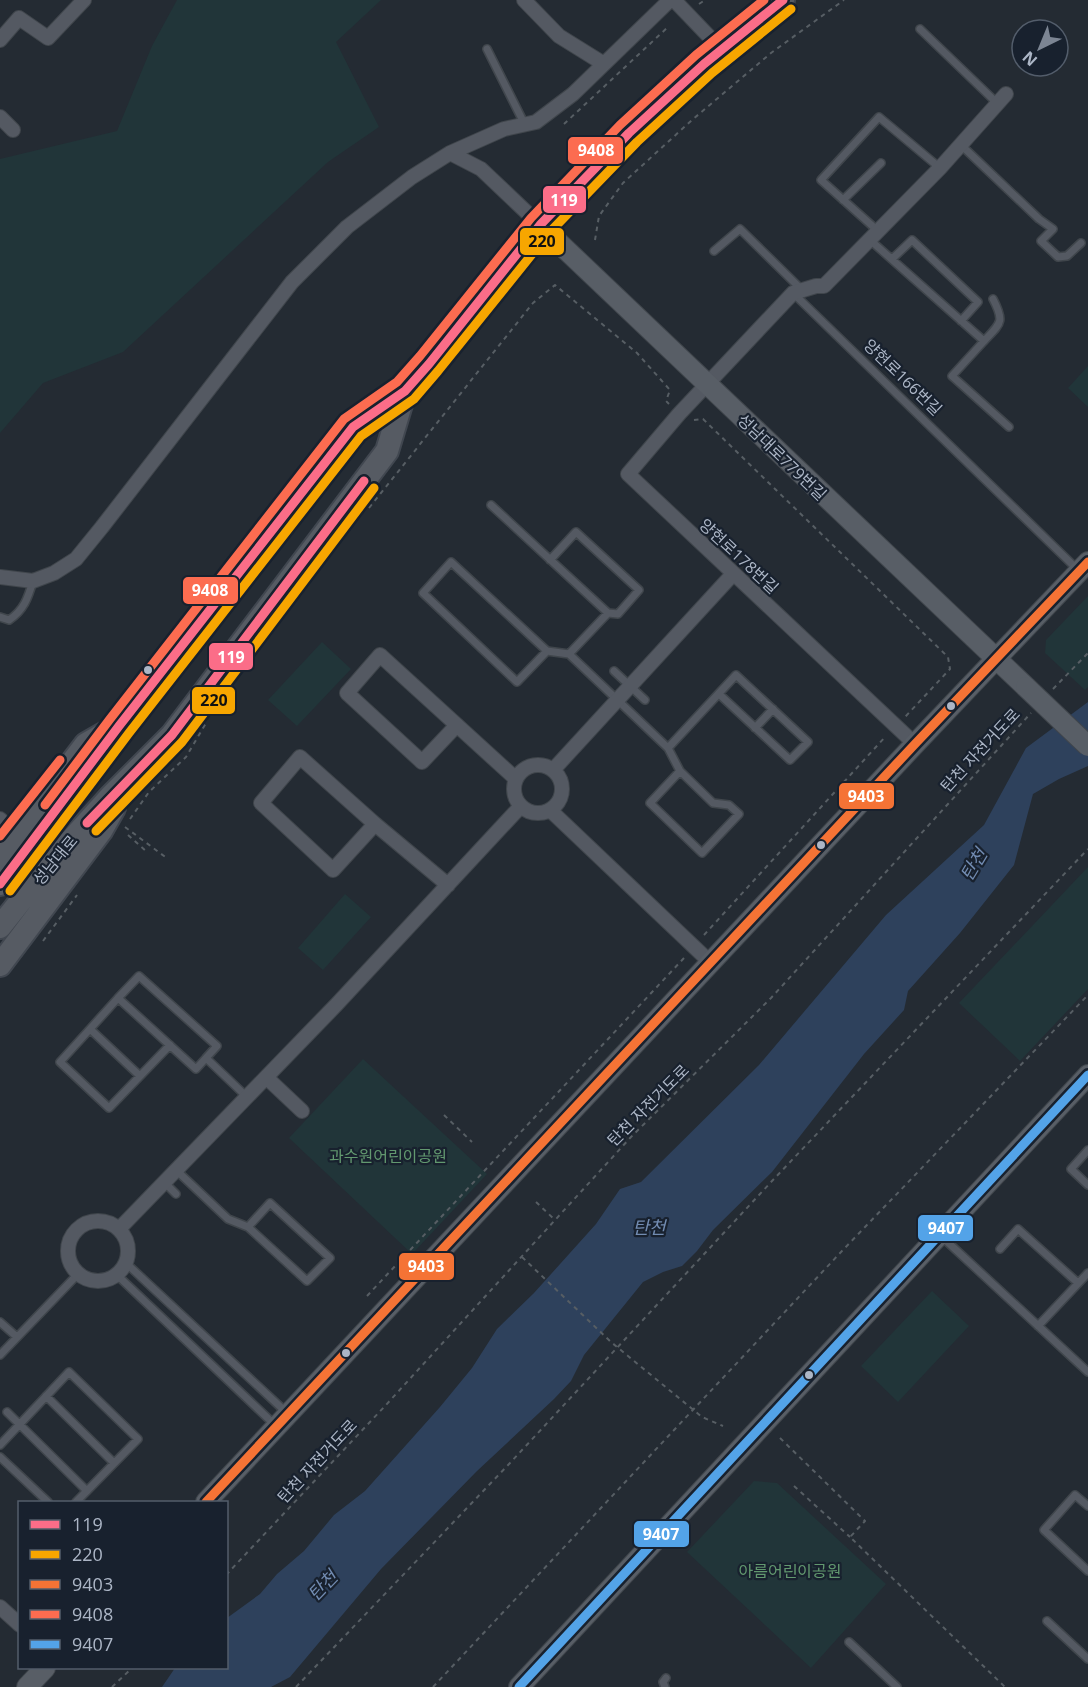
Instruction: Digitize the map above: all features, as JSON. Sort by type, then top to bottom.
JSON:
[{"type":"main road","name":"성남대로","points":[[0,884],[119,726],[353,427],[405,391],[540,225],[629,134],[721,50],[783,0]]},
{"type":"main road","name":"성남대로779번길","points":[[540,225],[1088,746]]},
{"type":"main road","name":"성남대로","points":[[0,927],[55,858],[172,735],[387,451],[405,391]]},
{"type":"main road","points":[[208,1501],[915,744],[1084,567]]},
{"type":"main road","points":[[0,856],[86,744],[119,726]]},
{"type":"main road","points":[[0,965],[101,831],[135,773]]},
{"type":"main road","points":[[519,1687],[1088,1076]]},
{"type":"main road","points":[[27,1687],[44,1669]]},
{"type":"street","points":[[0,40],[19,18],[48,39],[84,0]]},
{"type":"street","points":[[0,577],[33,581],[54,573],[76,559],[292,282],[347,227],[412,177],[450,153],[504,129],[536,122],[573,94],[672,0],[721,50]]},
{"type":"street","points":[[525,1],[559,36],[604,64]]},
{"type":"street","points":[[708,386],[797,292],[824,286],[940,168],[1002,99]]},
{"type":"street","points":[[0,117],[13,130]]},
{"type":"street","points":[[450,153],[481,169],[540,225]]},
{"type":"street","name":"양현로178번길","points":[[708,386],[679,414],[628,474],[915,744]]},
{"type":"street","points":[[553,770],[733,574]]},
{"type":"street","points":[[456,725],[422,762],[347,693],[380,655],[516,779]]},
{"type":"street","points":[[375,824],[333,870],[261,803],[300,757],[448,885]]},
{"type":"street","points":[[538,764],[553,770],[561,783],[562,791],[556,805],[550,810],[535,813],[521,806],[514,792],[516,779],[523,770],[538,764]]},
{"type":"street","points":[[119,1229],[267,1078],[521,806]]},
{"type":"street","points":[[550,810],[711,963]]},
{"type":"street","points":[[0,819],[17,835]]},
{"type":"street","points":[[267,1078],[302,1111]]},
{"type":"street","points":[[102,1221],[119,1229],[125,1237],[129,1247],[127,1264],[117,1275],[98,1282],[78,1274],[69,1257],[68,1248],[76,1231],[83,1225],[102,1221]]},
{"type":"street","points":[[0,1606],[18,1623]]},
{"type":"lane","points":[[920,29],[1002,99]]},
{"type":"lane","points":[[488,49],[525,124]]},
{"type":"lane","points":[[940,168],[879,117],[821,180],[843,200],[892,259],[984,341]]},
{"type":"lane","points":[[960,145],[1039,219],[1053,229],[1041,241],[1058,257],[1068,256],[1081,243]]},
{"type":"lane","points":[[843,200],[881,163]]},
{"type":"lane","name":"양현로166번길","points":[[714,251],[740,229],[797,292],[1084,567]]},
{"type":"lane","points":[[892,259],[912,240],[978,302],[961,321]]},
{"type":"lane","points":[[993,299],[1001,314],[1000,322],[952,376],[1009,428]]},
{"type":"lane","points":[[491,505],[550,560],[608,614],[618,614],[639,590],[576,532],[550,560]]},
{"type":"lane","points":[[547,651],[517,682],[423,593],[451,562],[547,651],[569,654],[668,748],[680,771],[713,803],[729,805],[739,814],[702,853],[650,803],[680,771]]},
{"type":"lane","points":[[0,617],[9,620],[20,612],[27,600],[33,581]]},
{"type":"lane","points":[[569,654],[608,614]]},
{"type":"lane","points":[[614,671],[645,700]]},
{"type":"lane","points":[[668,748],[718,694],[736,675],[808,742],[790,760],[718,694]]},
{"type":"lane","points":[[755,728],[773,709]]},
{"type":"lane","points":[[118,998],[170,1045],[196,1069],[217,1046],[140,976],[118,998],[60,1062],[109,1108],[170,1045]]},
{"type":"lane","points":[[90,1029],[140,1076]]},
{"type":"lane","points":[[206,1058],[248,1097]]},
{"type":"lane","points":[[1088,1150],[1071,1169],[1088,1185]]},
{"type":"lane","points":[[177,1170],[228,1219],[248,1227],[307,1281],[330,1258],[270,1203],[248,1227]]},
{"type":"lane","points":[[164,1182],[176,1194]]},
{"type":"lane","points":[[1000,1249],[1018,1229],[1078,1283]]},
{"type":"lane","points":[[939,1234],[1088,1372]]},
{"type":"lane","points":[[127,1264],[190,1323],[284,1421]]},
{"type":"lane","points":[[1038,1326],[1088,1273]]},
{"type":"lane","points":[[0,1355],[78,1274]]},
{"type":"lane","points":[[117,1275],[180,1335],[284,1421]]},
{"type":"lane","points":[[0,1322],[17,1337]]},
{"type":"lane","points":[[180,1335],[190,1323]]},
{"type":"lane","points":[[0,1445],[69,1372],[138,1439],[78,1501]]},
{"type":"lane","points":[[46,1396],[114,1463]]},
{"type":"lane","points":[[6,1412],[87,1491]]},
{"type":"lane","points":[[0,1457],[46,1501]]},
{"type":"lane","points":[[1088,1506],[1075,1495],[1044,1530],[1088,1571]]},
{"type":"lane","points":[[1047,1621],[1088,1659]]},
{"type":"lane","points":[[849,1642],[897,1687]]},
{"type":"lane","points":[[665,1687],[663,1682],[666,1678]]},
{"type":"path","points":[[693,6],[705,0]]},
{"type":"path","points":[[595,240],[599,216],[623,183],[771,53],[844,0]]},
{"type":"path","points":[[564,123],[668,27]]},
{"type":"path","points":[[368,509],[533,303],[555,285]]},
{"type":"path","points":[[1050,693],[1088,653]]},
{"type":"path","name":"탄천 자전거도로","points":[[228,1573],[631,1137],[771,998],[1035,709]]},
{"type":"path","points":[[168,859],[125,827],[149,792],[186,757],[210,716]]},
{"type":"path","points":[[129,835],[146,851]]},
{"type":"path","points":[[296,1687],[502,1472],[772,1180],[1088,849]]},
{"type":"path","points":[[433,1687],[841,1252],[1088,995]]},
{"type":"path","points":[[444,1115],[472,1142]]},
{"type":"path","points":[[536,1202],[555,1220]]},
{"type":"path","points":[[522,1256],[611,1342],[702,1417],[723,1426]]},
{"type":"path","points":[[780,1438],[865,1521],[850,1537]]},
{"type":"path","points":[[794,1486],[1005,1687]]},
{"type":"path","points":[[112,1687],[131,1669]]},
{"type":"green space","points":[[177,0],[381,0],[336,42],[379,127],[328,162],[123,352],[43,383],[0,433],[0,159],[117,131],[152,46]]},
{"type":"green space","points":[[1088,366],[1088,407],[1068,388]]},
{"type":"green space","points":[[1088,596],[1088,687],[1085,690],[1045,653],[1046,640]]},
{"type":"green space","points":[[322,642],[351,669],[297,726],[268,700]]},
{"type":"green space","points":[[1088,867],[1088,989],[1020,1061],[959,1003]]},
{"type":"green space","points":[[345,894],[371,917],[323,970],[298,948]]},
{"type":"green space","name":"과수원어린이공원","points":[[363,1059],[487,1174],[412,1254],[289,1138]]},
{"type":"green space","points":[[932,1291],[969,1326],[898,1402],[861,1366]]},
{"type":"green space","name":"아름어린이공원","points":[[754,1481],[777,1483],[886,1584],[811,1668],[687,1552]]},
{"type":"water","name":"탄천","points":[[1088,702],[1088,766],[1033,794],[1014,865],[960,933],[908,991],[904,1010],[864,1054],[772,1172],[713,1230],[682,1266],[643,1282],[584,1355],[571,1381],[477,1471],[381,1569],[290,1677],[271,1687],[162,1687],[174,1669],[228,1669],[228,1617],[260,1594],[277,1574],[304,1551],[334,1515],[365,1491],[472,1368],[497,1329],[534,1293],[596,1224],[620,1189],[641,1182],[759,1065],[886,915],[984,825],[1026,748]]},
{"type":"transit line","name":"9408","points":[[45,805],[344,419],[397,382],[531,218],[620,125],[696,55],[764,0]]},
{"type":"transit line","name":"119","points":[[0,884],[119,726],[353,427],[405,391],[540,225],[629,133],[704,64],[783,0]]},
{"type":"transit line","name":"220","points":[[10,891],[129,733],[361,436],[414,399],[549,233],[637,142],[712,73],[791,9]]},
{"type":"transit line","name":"119","points":[[87,823],[172,735],[364,481]]},
{"type":"transit line","name":"220","points":[[96,831],[182,742],[374,488]]},
{"type":"transit line","name":"9403","points":[[207,1501],[1088,562]]},
{"type":"transit line","name":"9408","points":[[0,836],[60,760]]},
{"type":"transit line","name":"9407","points":[[519,1687],[1088,1075]]}]
